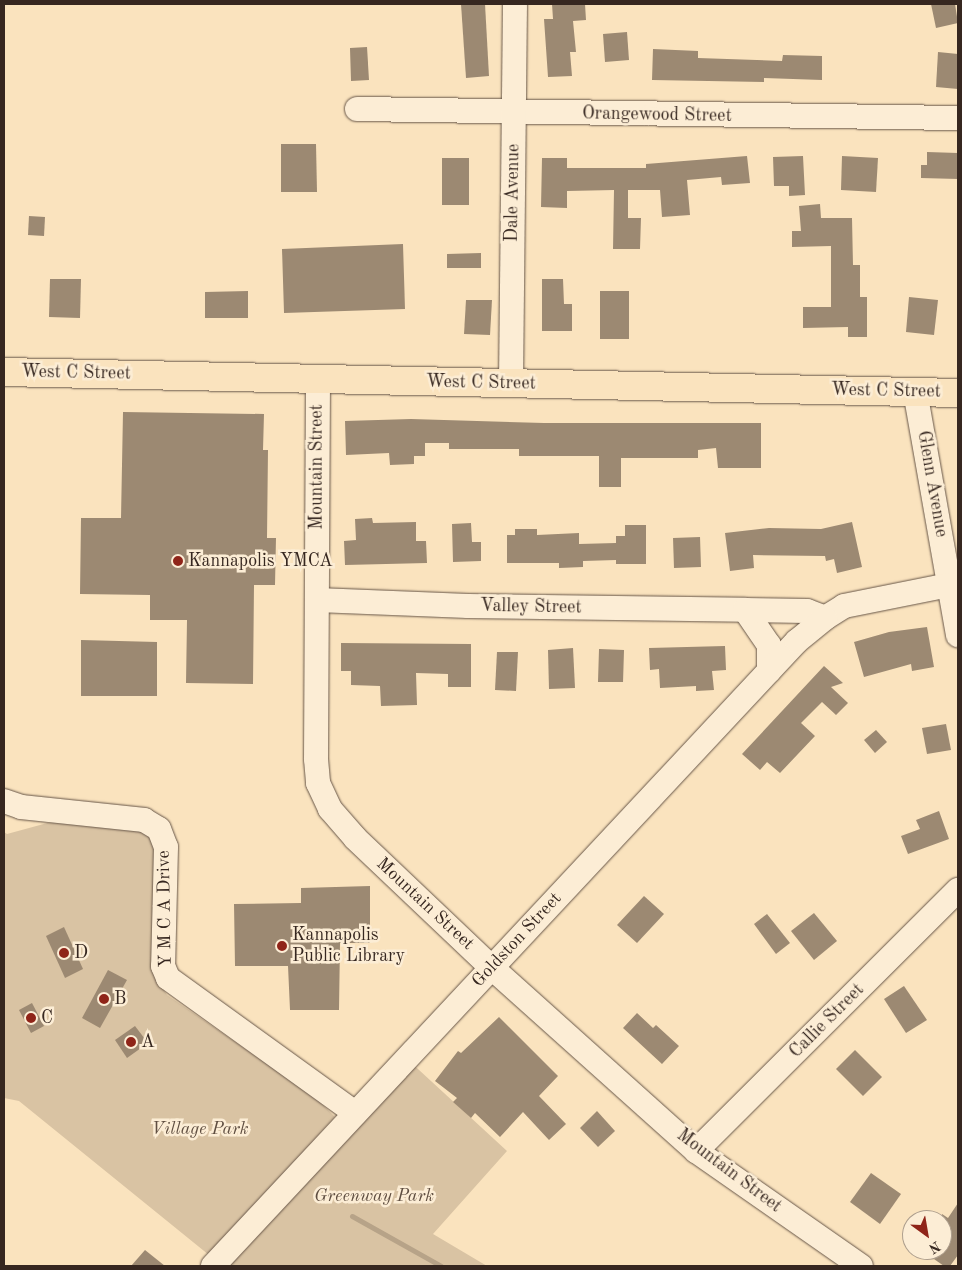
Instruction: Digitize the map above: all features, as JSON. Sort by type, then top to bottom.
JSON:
[{"type":"main road","name":"West C Street","points":[[4,372],[958,393]]},
{"type":"street","name":"Dale Avenue","points":[[511,383],[515,4]]},
{"type":"street","name":"Orangewood Street","points":[[356,109],[514,113],[958,118]]},
{"type":"street","name":"Mountain Street","points":[[318,379],[316,759],[318,783],[330,809],[355,838],[491,967],[696,1151],[861,1266]]},
{"type":"street","name":"Glenn Avenue","points":[[916,392],[958,635]]},
{"type":"street","points":[[825,618],[844,606],[949,585]]},
{"type":"street","name":"Valley Street","points":[[317,600],[468,606],[807,610],[825,618]]},
{"type":"street","points":[[745,610],[769,645],[769,671]]},
{"type":"street","name":"Goldston Street","points":[[213,1266],[797,641],[825,618]]},
{"type":"street","name":"Y M C A Drive","points":[[4,801],[21,807],[144,820],[158,828],[166,848],[163,966],[168,978],[355,1113]]},
{"type":"street","name":"Callie Street","points":[[696,1151],[958,890]]},
{"type":"green space","name":"Village Park","points":[[62,819],[141,828],[154,838],[158,981],[167,995],[314,1096],[335,1117],[209,1255],[19,1101],[4,1098],[4,832],[7,834]]},
{"type":"green space","name":"Greenway Park","points":[[406,1058],[507,1151],[433,1234],[487,1266],[213,1266]]},
{"type":"building","points":[[461,4],[485,4],[489,76],[466,78]]},
{"type":"building","points":[[552,4],[585,4],[586,20],[573,21],[576,52],[570,52],[572,76],[548,77],[544,19],[553,19]]},
{"type":"building","points":[[931,4],[955,4],[958,23],[936,28]]},
{"type":"building","points":[[627,32],[629,60],[605,62],[603,34]]},
{"type":"building","points":[[367,47],[369,80],[351,81],[350,48]]},
{"type":"building","points":[[653,49],[698,51],[698,58],[782,61],[783,55],[822,56],[822,80],[764,78],[764,82],[652,80]]},
{"type":"building","points":[[938,52],[958,54],[958,89],[936,87]]},
{"type":"building","points":[[281,144],[316,144],[317,192],[281,192]]},
{"type":"building","points":[[927,152],[958,153],[958,179],[921,178],[921,165],[927,165]]},
{"type":"building","points":[[747,156],[750,183],[722,185],[721,177],[687,180],[690,215],[662,217],[660,190],[628,190],[628,218],[641,218],[640,249],[613,249],[614,190],[567,191],[567,208],[541,207],[542,158],[567,158],[567,168],[646,168],[646,164]]},
{"type":"building","points":[[803,156],[805,195],[789,196],[789,186],[774,186],[773,157]]},
{"type":"building","points":[[842,156],[878,158],[876,192],[841,190]]},
{"type":"building","points":[[442,158],[469,158],[469,205],[442,205]]},
{"type":"building","points":[[820,204],[821,218],[852,218],[853,265],[860,265],[860,297],[867,297],[867,337],[848,337],[848,327],[803,328],[803,307],[831,307],[831,246],[792,247],[792,231],[801,231],[799,206]]},
{"type":"building","points":[[29,216],[45,217],[44,236],[28,235]]},
{"type":"building","points":[[403,244],[405,309],[284,313],[282,249]]},
{"type":"building","points":[[481,253],[481,268],[447,268],[447,254]]},
{"type":"building","points":[[50,279],[81,279],[80,318],[49,317]]},
{"type":"building","points":[[542,279],[563,279],[564,304],[572,304],[572,331],[542,331]]},
{"type":"building","points":[[248,291],[248,318],[205,318],[205,292]]},
{"type":"building","points":[[600,291],[629,291],[629,339],[600,339]]},
{"type":"building","points":[[909,297],[938,300],[934,335],[906,332]]},
{"type":"building","points":[[466,300],[492,300],[490,335],[464,334]]},
{"type":"building","name":"Kannapolis YMCA","points":[[123,412],[264,414],[263,450],[268,450],[267,538],[276,538],[275,585],[254,585],[253,684],[186,683],[187,620],[150,620],[150,595],[80,594],[81,518],[121,518]]},
{"type":"building","points":[[411,419],[544,423],[761,423],[761,468],[718,468],[716,448],[698,450],[698,458],[621,458],[621,487],[599,487],[599,456],[519,456],[519,449],[449,449],[449,443],[425,443],[425,456],[414,456],[414,464],[390,465],[389,453],[346,455],[345,421]]},
{"type":"building","points":[[372,518],[373,523],[416,522],[416,541],[426,541],[427,563],[345,565],[344,541],[356,540],[355,519]]},
{"type":"building","points":[[852,522],[862,567],[837,573],[834,559],[826,561],[825,556],[753,555],[754,568],[730,571],[725,533],[769,528],[821,529]]},
{"type":"building","points":[[471,523],[472,542],[481,542],[481,561],[453,562],[452,524]]},
{"type":"building","points":[[625,525],[646,525],[646,564],[616,564],[616,560],[583,561],[583,567],[559,568],[559,563],[507,563],[507,535],[515,535],[515,529],[537,529],[537,535],[579,533],[579,544],[616,543],[616,536],[625,536]]},
{"type":"building","points":[[700,537],[701,567],[674,568],[673,538]]},
{"type":"building","points":[[927,627],[934,667],[912,671],[911,664],[864,677],[854,642],[889,632]]},
{"type":"building","points":[[81,640],[157,642],[157,696],[81,696]]},
{"type":"building","points":[[341,643],[471,644],[471,687],[448,687],[448,674],[416,673],[417,705],[381,706],[380,686],[351,685],[351,671],[341,671]]},
{"type":"building","points":[[725,646],[726,670],[712,671],[714,690],[696,691],[696,686],[660,688],[659,669],[650,670],[649,648]]},
{"type":"building","points":[[573,648],[575,688],[549,689],[548,650]]},
{"type":"building","points":[[599,649],[624,650],[623,682],[598,682]]},
{"type":"building","points":[[497,652],[518,652],[516,691],[495,690]]},
{"type":"building","points":[[824,666],[843,683],[831,687],[848,703],[836,715],[822,702],[801,723],[815,736],[780,773],[767,762],[760,770],[742,754]]},
{"type":"building","points":[[946,724],[951,750],[927,754],[922,728]]},
{"type":"building","points":[[876,730],[887,742],[875,753],[864,740]]},
{"type":"building","points":[[939,811],[949,839],[908,854],[901,836],[920,829],[916,820]]},
{"type":"building","name":"Kannapolis Public Library","points":[[370,886],[370,943],[340,943],[339,1010],[290,1010],[288,966],[235,966],[234,904],[301,903],[301,888]]},
{"type":"building","points":[[644,896],[664,914],[637,943],[617,925]]},
{"type":"building","points":[[814,913],[837,941],[814,960],[791,931]]},
{"type":"building","points":[[767,914],[790,943],[776,954],[754,924]]},
{"type":"building","name":"D","points":[[64,927],[83,969],[65,978],[46,936]]},
{"type":"building","name":"B","points":[[108,970],[127,980],[100,1028],[82,1018]]},
{"type":"building","points":[[904,986],[927,1020],[906,1033],[884,999]]},
{"type":"building","name":"C","points":[[32,1003],[44,1026],[31,1033],[19,1010]]},
{"type":"building","points":[[637,1013],[653,1028],[656,1025],[679,1046],[662,1064],[623,1028]]},
{"type":"building","points":[[499,1017],[558,1076],[539,1096],[566,1124],[549,1140],[523,1112],[500,1137],[475,1113],[471,1118],[453,1102],[457,1098],[435,1081],[458,1051],[461,1053]]},
{"type":"building","name":"A","points":[[135,1026],[148,1043],[127,1058],[115,1040]]},
{"type":"building","points":[[855,1050],[882,1077],[863,1096],[836,1069]]},
{"type":"building","points":[[597,1111],[615,1131],[598,1147],[580,1128]]},
{"type":"building","points":[[871,1173],[901,1194],[880,1224],[850,1202]]},
{"type":"building","points":[[958,1203],[958,1255],[950,1266],[944,1266],[935,1260],[952,1260],[952,1212]]},
{"type":"building","points":[[145,1250],[165,1266],[131,1266]]},
{"type":"waterway","points":[[352,1216],[441,1266]]},
{"type":"place","name":"Kannapolis YMCA","points":[[178,561]]},
{"type":"place","name":"Kannapolis Public Library","points":[[282,946]]},
{"type":"place","name":"D","points":[[64,953]]},
{"type":"place","name":"B","points":[[104,999]]},
{"type":"place","name":"C","points":[[31,1018]]},
{"type":"place","name":"A","points":[[131,1042]]}]
